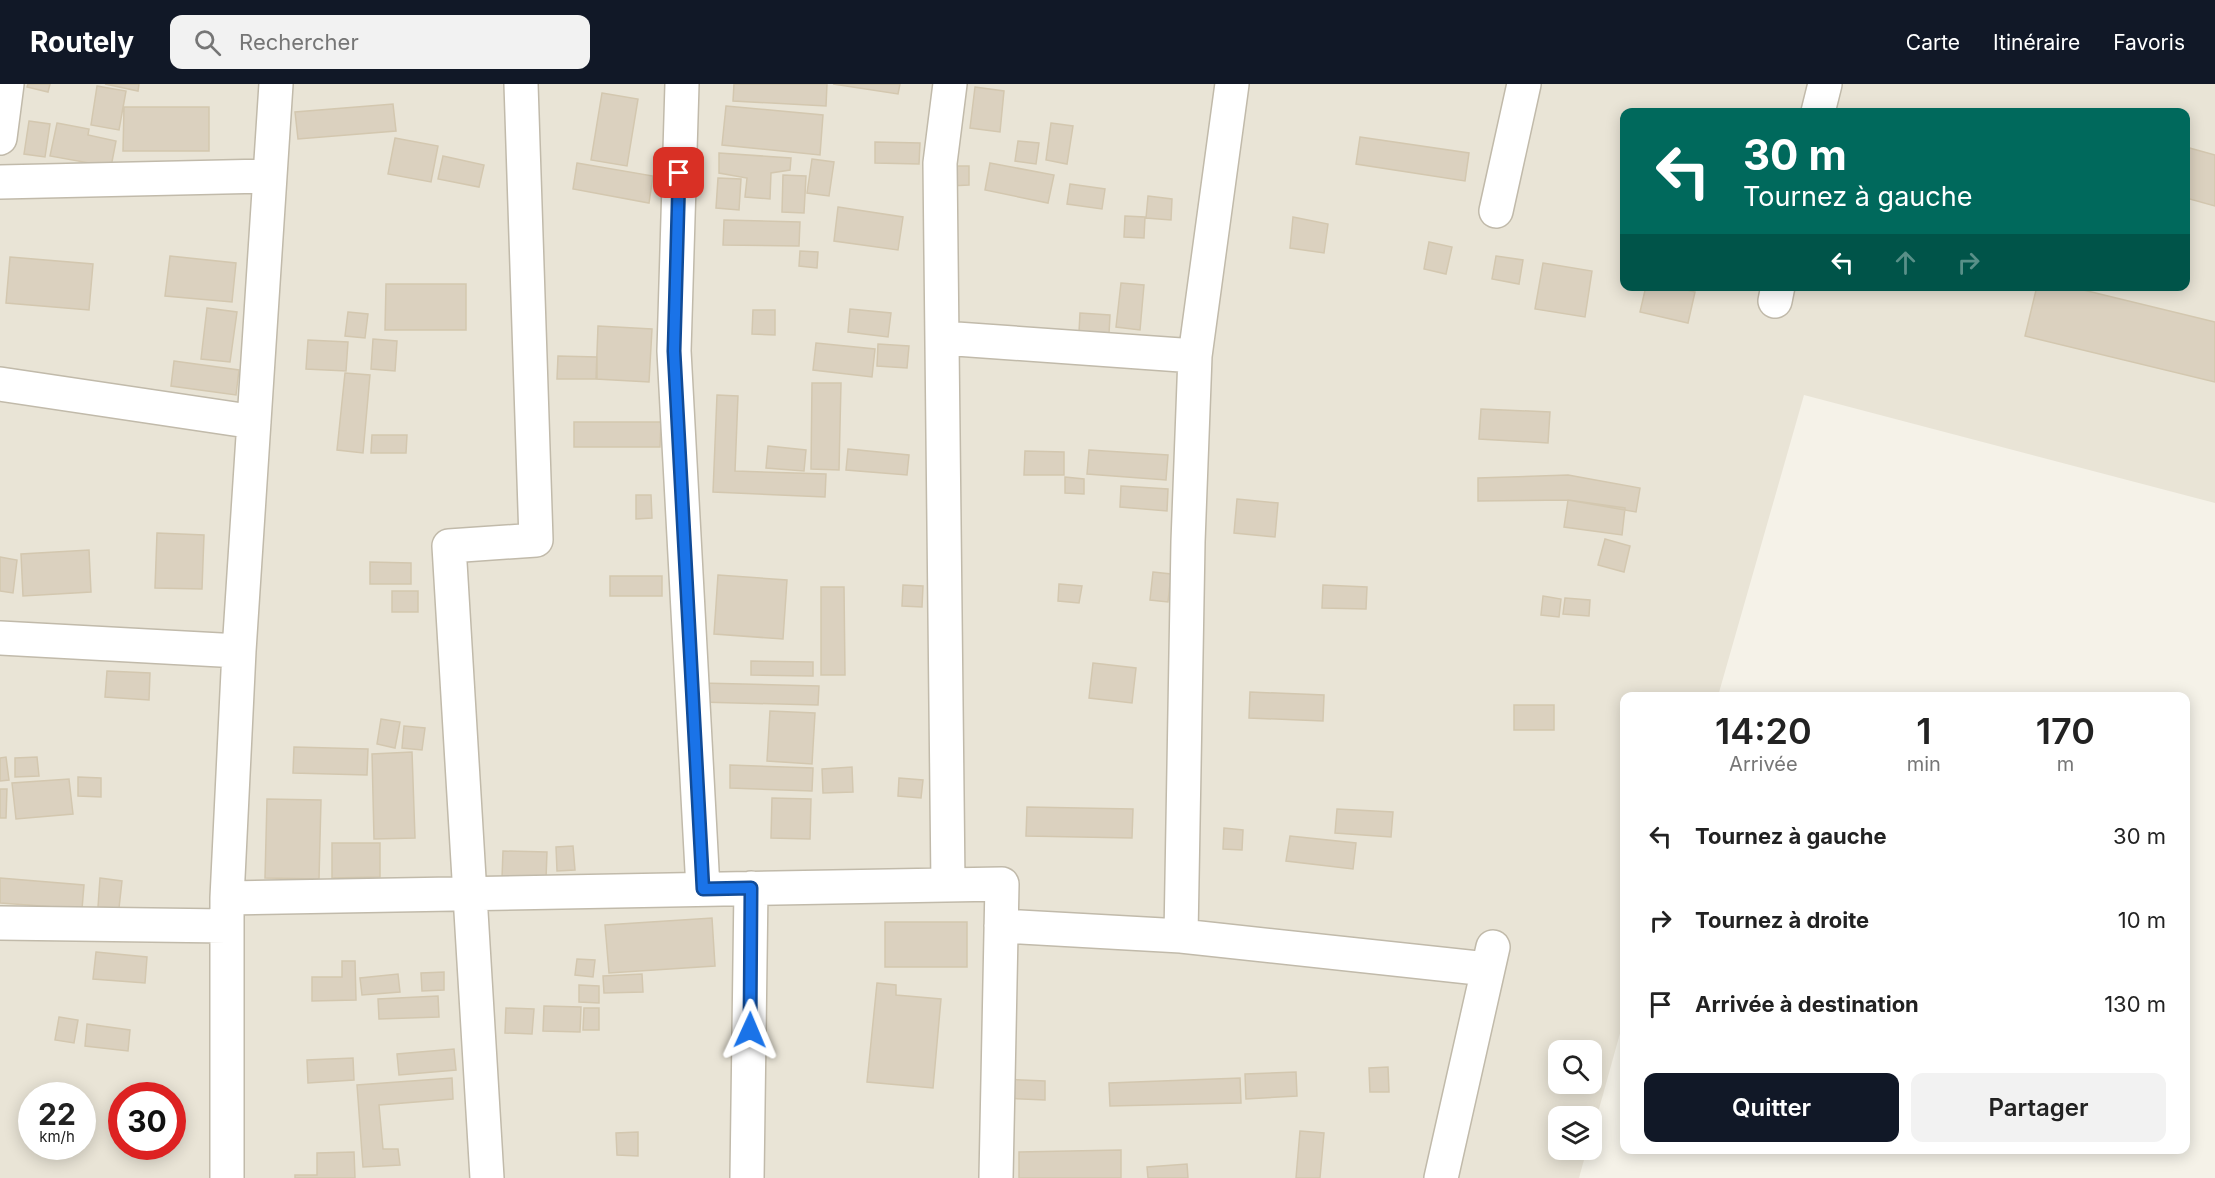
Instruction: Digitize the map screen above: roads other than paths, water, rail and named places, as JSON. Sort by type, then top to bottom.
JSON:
[{"type":"street","points":[[0,138],[7,84]]},
{"type":"street","points":[[226,1178],[227,912],[239,651],[276,84]]},
{"type":"street","points":[[487,1178],[449,546],[536,540],[522,84]]},
{"type":"street","points":[[682,84],[674,351],[703,889]]},
{"type":"street","points":[[948,884],[940,163],[950,84]]},
{"type":"street","points":[[1181,936],[1188,542],[1195,356],[1232,84]]},
{"type":"street","points":[[1496,211],[1524,84]]},
{"type":"street","points":[[1819,108],[1825,84]]},
{"type":"street","points":[[0,182],[270,176]]},
{"type":"street","points":[[942,338],[1195,356]]},
{"type":"street","points":[[0,384],[254,422]]},
{"type":"street","points":[[0,638],[239,651]]},
{"type":"street","points":[[0,923],[227,912],[470,894],[1002,884],[996,1178]]},
{"type":"street","points":[[747,1178],[751,888]]},
{"type":"street","points":[[1001,926],[1490,958],[1441,1178]]}]
